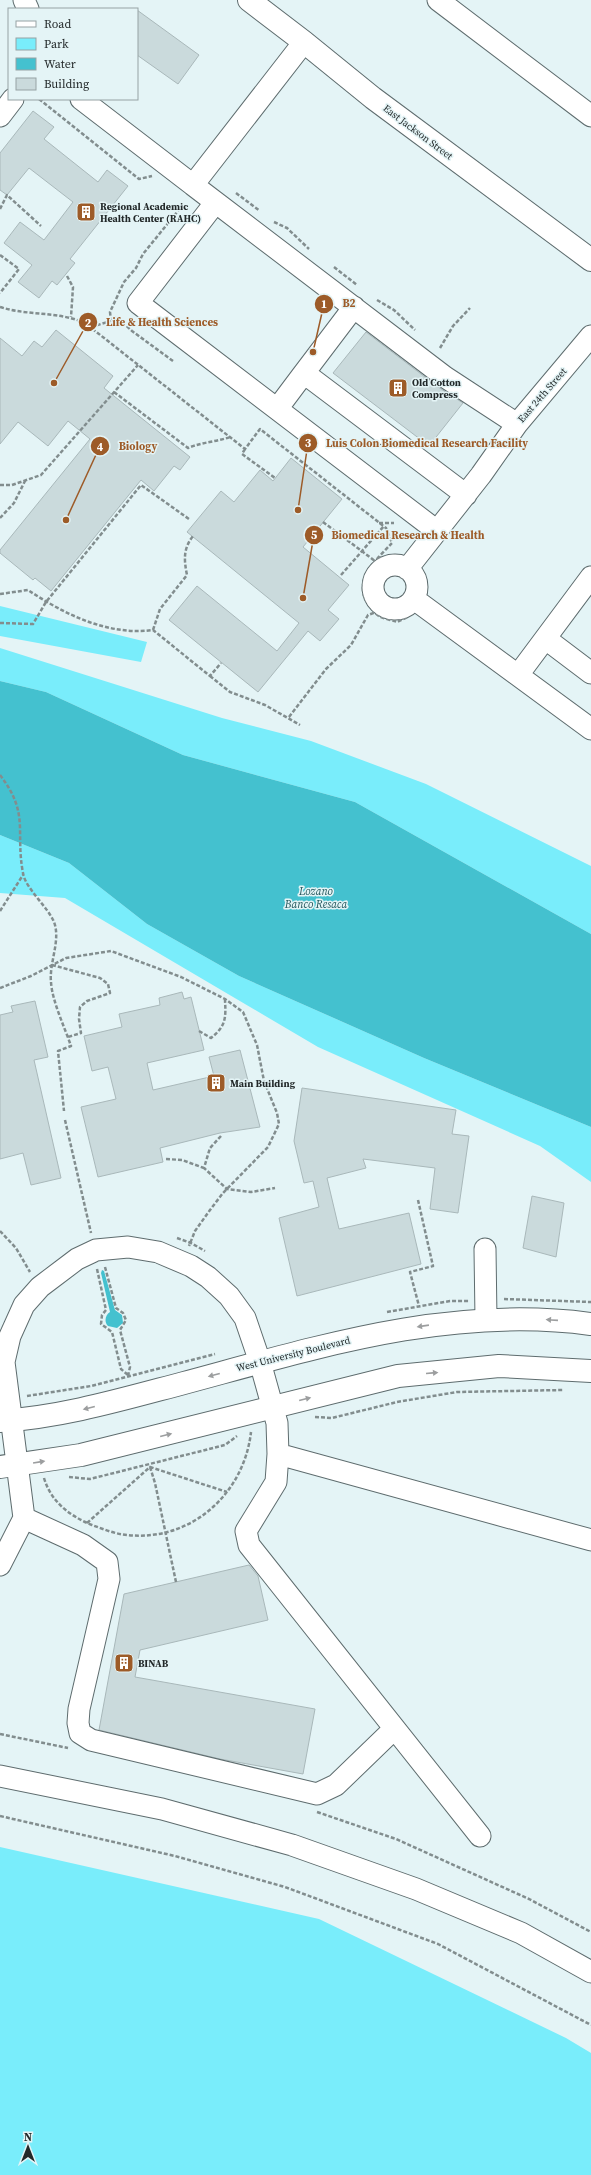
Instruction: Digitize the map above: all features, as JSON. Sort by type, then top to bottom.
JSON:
[{"type":"main road","name":"East Jackson Street","points":[[248,0],[304,42],[373,98],[591,260]]},
{"type":"main road","name":"West University Boulevard","points":[[6,1420],[73,1412],[375,1333],[486,1319],[533,1319],[591,1324]]},
{"type":"main road","points":[[8,1466],[81,1455],[398,1376],[500,1366],[591,1371]]},
{"type":"street","points":[[438,0],[591,116]]},
{"type":"street","points":[[193,185],[304,42]]},
{"type":"street","points":[[0,116],[12,100]]},
{"type":"street","points":[[82,100],[215,203],[445,377],[517,424]]},
{"type":"street","points":[[215,203],[138,303],[437,532]]},
{"type":"street","points":[[277,410],[354,308]]},
{"type":"street","name":"East 24th Street","points":[[402,562],[437,532],[466,495],[517,424],[591,336]]},
{"type":"street","points":[[304,374],[466,495]]},
{"type":"street","points":[[411,608],[417,583],[402,562],[381,569],[373,581],[372,588],[377,601],[389,609],[411,608],[518,675],[591,730]]},
{"type":"street","points":[[518,675],[591,577]]},
{"type":"street","points":[[546,638],[591,673]]},
{"type":"street","points":[[0,1565],[24,1518],[8,1466],[4,1362],[10,1336],[24,1305],[40,1288],[77,1259],[98,1256],[128,1247],[158,1252],[180,1260],[208,1277],[229,1296],[244,1318],[260,1362],[277,1423],[278,1454],[276,1482],[246,1531],[249,1545],[480,1836]]},
{"type":"street","points":[[486,1249],[486,1319]]},
{"type":"street","points":[[278,1454],[591,1540]]},
{"type":"street","points":[[24,1518],[83,1545],[107,1562],[109,1578],[78,1723],[80,1733],[91,1740],[317,1794],[336,1785],[394,1729]]},
{"type":"street","points":[[0,1776],[162,1809],[292,1845],[416,1889],[514,1930],[591,1972]]},
{"type":"path","points":[[40,100],[139,179],[154,175],[169,166]]},
{"type":"path","points":[[232,190],[249,201],[263,214]]},
{"type":"path","points":[[0,209],[4,204],[7,195],[41,226]]},
{"type":"path","points":[[0,200],[4,204]]},
{"type":"path","points":[[268,218],[287,228],[310,250]]},
{"type":"path","points":[[0,255],[19,269],[0,293]]},
{"type":"path","points":[[330,265],[359,287]]},
{"type":"path","points":[[67,276],[73,288],[71,317]]},
{"type":"path","points":[[373,298],[394,310],[419,333]]},
{"type":"path","points":[[0,307],[40,315],[71,317],[90,327],[245,449]]},
{"type":"path","points":[[440,348],[453,326],[470,308]]},
{"type":"path","points":[[90,327],[111,321]]},
{"type":"path","points":[[434,345],[444,352]]},
{"type":"path","points":[[0,485],[12,485],[41,475],[138,365]]},
{"type":"path","points":[[114,392],[188,448],[212,440],[220,440],[230,437]]},
{"type":"path","points":[[275,478],[242,454],[260,430],[384,526],[392,542],[375,561],[365,576],[362,587],[365,601],[379,616],[397,622],[411,608]]},
{"type":"path","points":[[0,518],[14,503],[24,481]]},
{"type":"path","points":[[0,623],[33,624],[46,602],[141,486],[189,519]]},
{"type":"path","points":[[379,523],[391,521],[400,526]]},
{"type":"path","points":[[323,522],[375,561]]},
{"type":"path","points":[[341,575],[384,526]]},
{"type":"path","points":[[153,630],[160,608],[187,575],[183,558],[188,543],[193,536]]},
{"type":"path","points":[[378,558],[402,562]]},
{"type":"path","points":[[0,594],[28,590],[56,608],[100,626],[138,632],[153,630],[230,692],[265,705],[289,717],[300,725]]},
{"type":"path","points":[[289,717],[326,669],[351,645],[368,615],[376,612]]},
{"type":"path","points":[[210,676],[221,663]]},
{"type":"path","points":[[0,775],[12,790],[20,812],[23,875],[54,921],[56,933],[52,965],[52,992],[71,1046],[58,1051],[64,1111]]},
{"type":"path","points":[[0,911],[23,875]]},
{"type":"path","points":[[0,988],[31,976],[66,958],[111,951],[181,977],[225,999],[243,1012],[257,1045],[264,1081],[277,1113],[279,1124],[268,1147],[227,1189],[195,1231],[180,1260]]},
{"type":"path","points":[[52,965],[100,978],[108,984],[110,993],[87,1001],[80,1007],[79,1019],[81,1034],[68,1037]]},
{"type":"path","points":[[199,1031],[212,1038],[222,1030],[226,1016],[225,999]]},
{"type":"path","points":[[65,1120],[98,1256],[97,1268],[106,1310],[102,1315],[101,1324],[112,1332],[121,1369],[128,1376],[130,1367],[120,1330],[126,1320],[124,1314],[116,1308],[106,1268],[98,1256]]},
{"type":"path","points":[[204,1168],[210,1148],[222,1136]]},
{"type":"path","points":[[166,1159],[182,1160],[204,1168],[227,1189],[251,1192],[276,1188]]},
{"type":"path","points":[[418,1200],[433,1266],[410,1272],[419,1306]]},
{"type":"path","points":[[0,1231],[16,1248],[40,1288]]},
{"type":"path","points":[[44,1477],[46,1485],[60,1505],[76,1518],[87,1523],[126,1535],[142,1536],[166,1532],[179,1528],[205,1514],[221,1501],[242,1468],[249,1447],[251,1429]]},
{"type":"path","points":[[150,1466],[227,1492]]},
{"type":"path","points":[[87,1523],[150,1466]]},
{"type":"path","points":[[150,1466],[176,1582]]},
{"type":"path","points":[[0,1734],[73,1749]]},
{"type":"path","points":[[310,1810],[396,1839],[528,1898],[591,1932]]},
{"type":"path","points":[[0,1816],[175,1856],[285,1887],[438,1944],[591,2025]]},
{"type":"green space","points":[[0,606],[147,642],[141,662],[0,636]]},
{"type":"green space","points":[[0,648],[222,718],[311,741],[426,784],[591,866],[591,934],[355,802],[183,755],[46,692],[0,681]]},
{"type":"green space","points":[[0,835],[69,863],[147,924],[239,976],[424,1058],[591,1127],[591,1182],[540,1146],[318,1047],[65,898],[0,893]]},
{"type":"green space","points":[[0,1847],[319,1919],[566,2038],[591,2053],[591,2175],[0,2175]]},
{"type":"water","name":"Lozano Banco Resaca","points":[[0,681],[46,692],[183,755],[355,802],[591,934],[591,1127],[424,1058],[239,976],[147,924],[69,863],[0,835]]},
{"type":"water","points":[[102,1270],[104,1271],[115,1310],[122,1315],[123,1323],[117,1328],[108,1326],[106,1323],[106,1317],[110,1312],[101,1273]]},
{"type":"building","points":[[138,11],[199,55],[178,84],[138,56]]},
{"type":"building","name":"Regional Academic Health Center (RAHC)","points":[[33,111],[54,127],[44,139],[98,182],[107,170],[128,186],[70,259],[75,263],[57,285],[52,281],[39,298],[18,282],[32,265],[4,243],[20,222],[44,240],[73,202],[29,168],[7,195],[0,190],[0,153]]},
{"type":"building","points":[[56,330],[113,376],[104,388],[190,457],[180,470],[174,466],[154,491],[141,480],[51,591],[35,578],[33,580],[0,553],[0,550],[90,439],[68,421],[48,446],[18,422],[0,444],[0,338],[22,356],[34,341],[42,347]]},
{"type":"building","name":"Old Cotton Compress","points":[[366,332],[438,387],[463,403],[429,446],[333,373]]},
{"type":"building","points":[[291,458],[342,499],[303,547],[349,585],[328,610],[339,619],[320,641],[308,631],[258,692],[169,620],[197,586],[277,651],[299,623],[187,532],[221,491],[234,502],[260,470],[273,481]]},
{"type":"building","name":"Main Building","points":[[182,992],[184,999],[191,997],[204,1050],[147,1063],[153,1090],[214,1076],[209,1057],[240,1050],[260,1127],[220,1133],[160,1148],[163,1162],[98,1177],[81,1107],[116,1099],[108,1067],[92,1071],[84,1036],[122,1027],[119,1014],[160,1005],[159,998]]},
{"type":"building","points":[[35,1001],[48,1057],[34,1060],[61,1178],[31,1185],[23,1153],[0,1159],[0,1015],[13,1012],[11,1006]]},
{"type":"building","points":[[302,1088],[456,1110],[452,1134],[469,1136],[458,1213],[430,1209],[435,1168],[363,1159],[366,1168],[327,1178],[339,1229],[409,1213],[421,1264],[297,1296],[279,1218],[319,1207],[313,1181],[304,1183],[294,1141]]},
{"type":"building","points":[[532,1196],[564,1203],[556,1257],[523,1248]]},
{"type":"building","name":"BINAB","points":[[249,1565],[258,1576],[268,1620],[140,1650],[135,1677],[315,1709],[303,1774],[220,1759],[99,1730],[124,1594]]},
{"type":"place","name":"Regional Academic Health Center (RAHC)","points":[[86,212]]},
{"type":"place","name":"B2","points":[[313,352]]},
{"type":"place","name":"Life & Health Sciences","points":[[54,383]]},
{"type":"place","name":"Old Cotton Compress","points":[[398,388]]},
{"type":"place","name":"Luis Colon Biomedical Research Facility","points":[[298,510]]},
{"type":"place","name":"Biology","points":[[66,520]]},
{"type":"place","name":"Biomedical Research & Health","points":[[303,598]]},
{"type":"place","name":"Main Building","points":[[216,1083]]},
{"type":"place","name":"BINAB","points":[[124,1663]]}]
